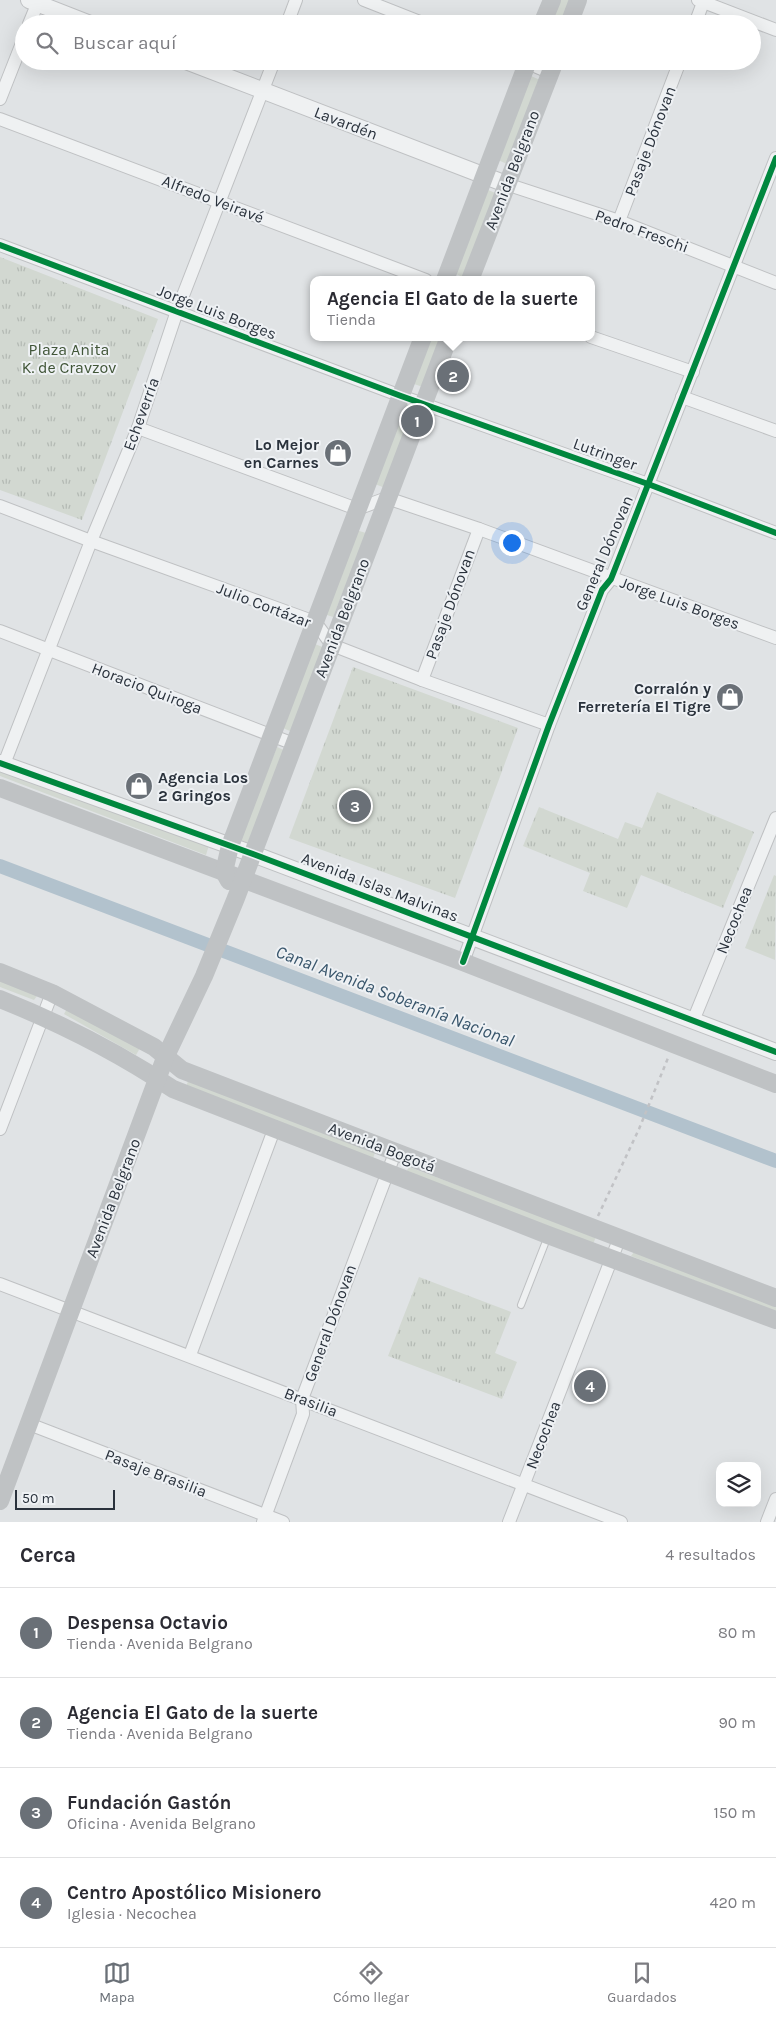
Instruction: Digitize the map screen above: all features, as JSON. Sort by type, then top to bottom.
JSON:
[{"type":"main road","points":[[546,15],[552,0]]},
{"type":"main road","points":[[572,15],[578,0]]},
{"type":"main road","name":"Avenida Belgrano","points":[[447,276],[523,70]]},
{"type":"main road","name":"Avenida Belgrano","points":[[472,276],[552,70]]},
{"type":"main road","name":"Avenida Belgrano","points":[[224,872],[230,846],[422,341]]},
{"type":"main road","name":"Avenida Belgrano","points":[[0,1501],[165,1058],[204,976],[236,898],[448,341]]},
{"type":"main road","points":[[0,788],[462,962],[776,1084]]},
{"type":"main road","points":[[224,872],[236,898]]},
{"type":"main road","name":"Avenida Bogotá","points":[[0,972],[52,993],[154,1047],[165,1058],[182,1070],[776,1298]]},
{"type":"main road","name":"Avenida Bogotá","points":[[0,999],[44,1017],[173,1089],[275,1127],[386,1173],[610,1259],[776,1320]]},
{"type":"street","points":[[290,15],[296,0]]},
{"type":"street","points":[[364,0],[403,15]]},
{"type":"street","points":[[32,15],[35,1],[68,15]]},
{"type":"street","points":[[697,15],[701,1],[737,15]]},
{"type":"street","points":[[761,24],[776,30]]},
{"type":"street","points":[[0,99],[15,61]]},
{"type":"street","name":"Lavardén","points":[[209,70],[506,184]]},
{"type":"street","name":"Echeverría","points":[[2,764],[138,428],[177,311],[271,70]]},
{"type":"street","name":"Pasaje Dónovan","points":[[620,222],[677,70]]},
{"type":"street","name":"Alfredo Veiravé","points":[[0,119],[415,276]]},
{"type":"street","name":"General Dónovan","points":[[462,962],[549,725],[602,590],[612,579],[776,158]]},
{"type":"street","name":"Pedro Freschi","points":[[506,184],[620,222],[776,283]]},
{"type":"street","name":"Jorge Luis Borges","points":[[0,245],[401,396],[425,403]]},
{"type":"street","points":[[595,338],[693,372]]},
{"type":"street","points":[[682,397],[776,431]]},
{"type":"street","name":"Lutringer","points":[[425,403],[776,533]]},
{"type":"street","points":[[138,428],[357,509],[387,498]]},
{"type":"street","name":"Jorge Luis Borges","points":[[387,498],[478,528],[776,638]]},
{"type":"street","name":"Julio Cortázar","points":[[0,506],[315,622],[332,645]]},
{"type":"street","name":"Pasaje Dónovan","points":[[422,680],[478,528]]},
{"type":"street","name":"Horacio Quiroga","points":[[0,631],[294,744]]},
{"type":"street","points":[[332,645],[422,680],[549,725]]},
{"type":"street","name":"Avenida Islas Malvinas","points":[[2,764],[252,854],[776,1052]]},
{"type":"street","name":"Necochea","points":[[693,1021],[776,818]]},
{"type":"street","points":[[0,1129],[52,993]]},
{"type":"street","points":[[190,1355],[275,1127]]},
{"type":"street","name":"General Dónovan","points":[[265,1519],[303,1414],[302,1399],[395,1153]]},
{"type":"street","name":"Necochea","points":[[509,1522],[620,1237]]},
{"type":"street","name":"Brasilia","points":[[0,1284],[190,1355],[621,1522]]},
{"type":"street","name":"Pasaje Brasilia","points":[[28,1424],[265,1519],[283,1522]]},
{"type":"street","points":[[767,1522],[776,1499]]},
{"type":"lane","points":[[521,1305],[548,1235]]},
{"type":"path","points":[[593,1227],[639,1129],[673,1045]]},
{"type":"green space","points":[[560,0],[570,0],[564,15],[554,15]]},
{"type":"green space","points":[[531,76],[540,80],[507,164],[498,160]]},
{"type":"green space","points":[[488,190],[498,194],[466,276],[456,274]]},
{"type":"green space","name":"Plaza Anita K. de Cravzov","points":[[0,257],[158,319],[82,520],[0,490]]},
{"type":"green space","points":[[430,341],[441,341],[423,387],[414,384]]},
{"type":"green space","points":[[406,405],[415,409],[385,488],[375,484]]},
{"type":"green space","points":[[356,530],[366,533],[333,617],[324,614]]},
{"type":"green space","points":[[315,644],[325,648],[292,732],[283,728]]},
{"type":"green space","points":[[353,667],[518,728],[455,898],[289,838]]},
{"type":"green space","points":[[277,747],[286,751],[250,844],[240,840]]},
{"type":"green space","points":[[0,771],[209,845],[206,855],[0,776]]},
{"type":"green space","points":[[657,792],[754,832],[723,908],[641,875],[627,908],[583,891],[590,873],[523,846],[539,807],[618,839],[625,822],[642,828]]},
{"type":"green space","points":[[774,875],[776,876],[775,960],[745,948]]},
{"type":"green space","points":[[0,978],[39,993],[34,1000],[0,987]]},
{"type":"green space","points":[[68,1007],[140,1048],[136,1055],[64,1014]]},
{"type":"green space","points":[[189,1078],[375,1152],[373,1159],[186,1087]]},
{"type":"green space","points":[[409,1167],[596,1237],[593,1244],[406,1172]]},
{"type":"green space","points":[[634,1252],[776,1306],[776,1312],[631,1256]]},
{"type":"green space","points":[[419,1277],[511,1312],[495,1353],[517,1362],[502,1399],[388,1356]]},
{"type":"waterway","name":"Canal Avenida Soberanía Nacional","points":[[0,866],[776,1161]]},
{"type":"cycle path","points":[[463,962],[549,725],[602,590],[611,579],[776,158]]},
{"type":"cycle path","points":[[0,245],[401,396],[648,484],[776,533]]},
{"type":"cycle path","points":[[0,763],[253,854],[776,1052]]},
{"type":"place","name":"Agencia El Gato de la suerte","points":[[453,376]]},
{"type":"place","name":"Despensa Octavio","points":[[417,421]]},
{"type":"place","name":"Lo Mejor en Carnes","points":[[338,453]]},
{"type":"place","name":"Corralón y Ferretería El Tigre","points":[[730,697]]},
{"type":"place","name":"Agencia Los 2 Gringos","points":[[139,786]]},
{"type":"place","name":"Fundación Gastón","points":[[355,806]]},
{"type":"place","name":"Centro Apostólico Misionero","points":[[590,1386]]}]
